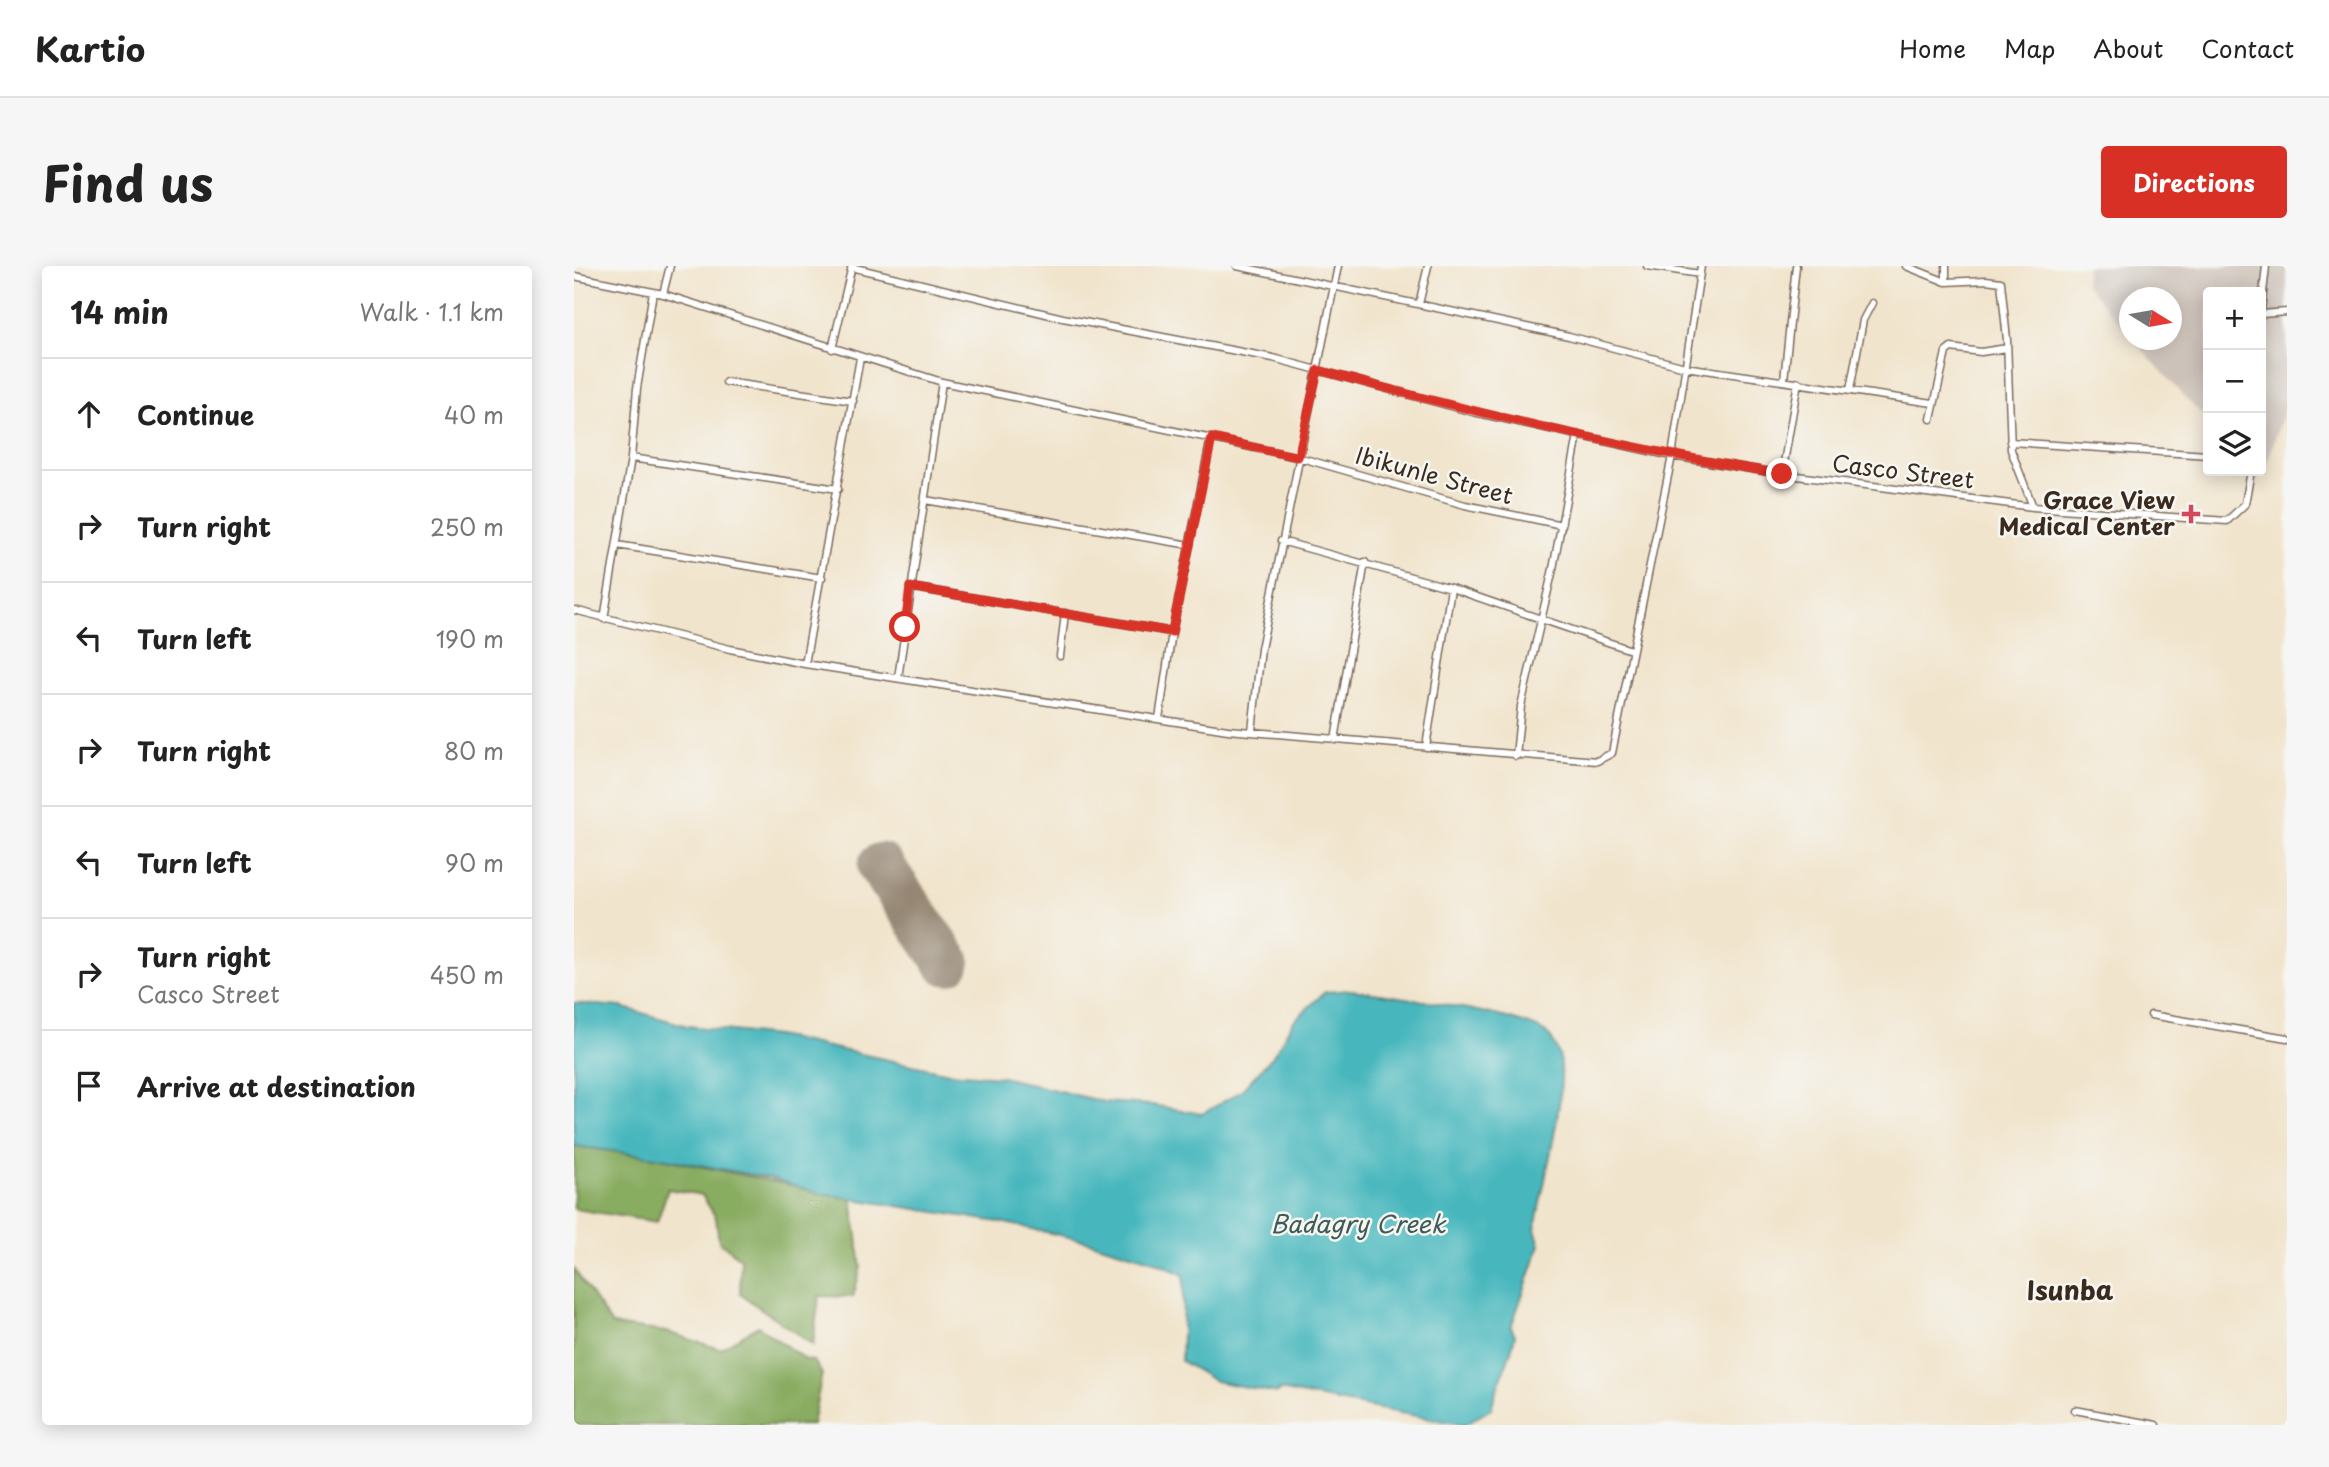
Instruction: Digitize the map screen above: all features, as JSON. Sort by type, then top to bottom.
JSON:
[{"type":"street","points":[[663,294],[670,266]]},
{"type":"street","points":[[1237,266],[1569,336],[1685,367],[1933,403]]},
{"type":"street","points":[[1252,732],[1261,649],[1338,266]]},
{"type":"street","points":[[1419,304],[1428,266]]},
{"type":"street","points":[[1647,266],[1700,274]]},
{"type":"street","points":[[574,610],[805,664],[1159,719],[1335,740],[1597,761],[1612,753],[1622,715],[1631,650],[1672,456],[1701,266]]},
{"type":"street","points":[[1784,380],[1796,266]]},
{"type":"street","points":[[1906,266],[1946,282],[1986,279],[2001,282],[2007,348],[2010,442],[2033,507]]},
{"type":"street","points":[[1946,282],[1947,266]]},
{"type":"street","points":[[2264,287],[2266,266]]},
{"type":"street","points":[[832,349],[851,267]]},
{"type":"street","name":"Casco Street","points":[[851,267],[1063,318],[1249,353],[1473,412],[1672,456],[1782,474],[2033,507],[2227,521],[2245,504],[2249,476]]},
{"type":"street","name":"Ibikunle Street","points":[[574,276],[663,294],[942,382],[1298,457],[1465,505],[1562,525]]},
{"type":"street","points":[[604,619],[631,458],[637,388],[653,292]]},
{"type":"street","points":[[1850,390],[1863,320],[1872,303]]},
{"type":"street","points":[[2266,313],[2287,312]]},
{"type":"street","points":[[1931,419],[1946,352],[1951,348],[1981,352],[2007,348]]},
{"type":"street","points":[[805,664],[860,358]]},
{"type":"street","points":[[726,382],[853,401]]},
{"type":"street","points":[[898,678],[942,382]]},
{"type":"street","points":[[1782,474],[1798,382]]},
{"type":"street","points":[[1516,756],[1521,706],[1562,525],[1578,435]]},
{"type":"street","points":[[1159,719],[1172,632],[1212,438]]},
{"type":"street","points":[[2010,442],[2203,456]]},
{"type":"street","points":[[631,458],[838,489]]},
{"type":"street","points":[[925,500],[1191,545]]},
{"type":"street","points":[[1281,541],[1365,562],[1451,588],[1631,650]]},
{"type":"street","points":[[617,545],[822,578]]},
{"type":"street","points":[[1335,740],[1365,562]]},
{"type":"street","points":[[910,587],[1172,632]]},
{"type":"street","points":[[1426,747],[1451,588]]},
{"type":"street","points":[[1059,656],[1065,613]]},
{"type":"street","points":[[2151,1015],[2287,1038]]},
{"type":"street","points":[[2075,1410],[2156,1425]]},
{"type":"shaded area","points":[[2087,266],[2287,266],[2287,402],[2266,466],[2266,287],[2203,287],[2203,414],[2143,350],[2182,350],[2182,287],[2119,287],[2119,322],[2085,283]]},
{"type":"green space","points":[[574,1146],[656,1157],[852,1198],[861,1267],[853,1297],[819,1296],[813,1345],[740,1294],[741,1259],[719,1241],[716,1218],[702,1195],[668,1189],[657,1222],[574,1209]]},
{"type":"green space","points":[[574,1269],[612,1325],[667,1332],[720,1349],[758,1326],[806,1360],[814,1361],[822,1374],[812,1425],[574,1425]]},
{"type":"water","name":"Badagry Creek","points":[[1351,990],[1455,1006],[1513,1020],[1535,1027],[1548,1035],[1559,1056],[1561,1075],[1557,1118],[1535,1229],[1540,1245],[1511,1327],[1515,1335],[1513,1345],[1491,1409],[1464,1425],[1279,1390],[1278,1393],[1215,1381],[1181,1361],[1184,1275],[1151,1260],[1087,1241],[1005,1223],[822,1194],[769,1178],[656,1157],[574,1146],[574,1003],[621,1007],[687,1026],[777,1036],[949,1073],[1002,1077],[1104,1102],[1152,1105],[1202,1114],[1241,1091],[1273,1056],[1293,1022],[1325,992]]},
{"type":"runway","points":[[881,866],[947,962]]},
{"type":"place","name":"Grace View Medical Center","points":[[2191,514]]},
{"type":"district","name":"Isunba","points":[[2070,1291]]},
{"type":"route","points":[[905,627],[910,587],[1172,632],[1212,438],[1298,457],[1318,370],[1473,412],[1672,456],[1782,474]]}]
